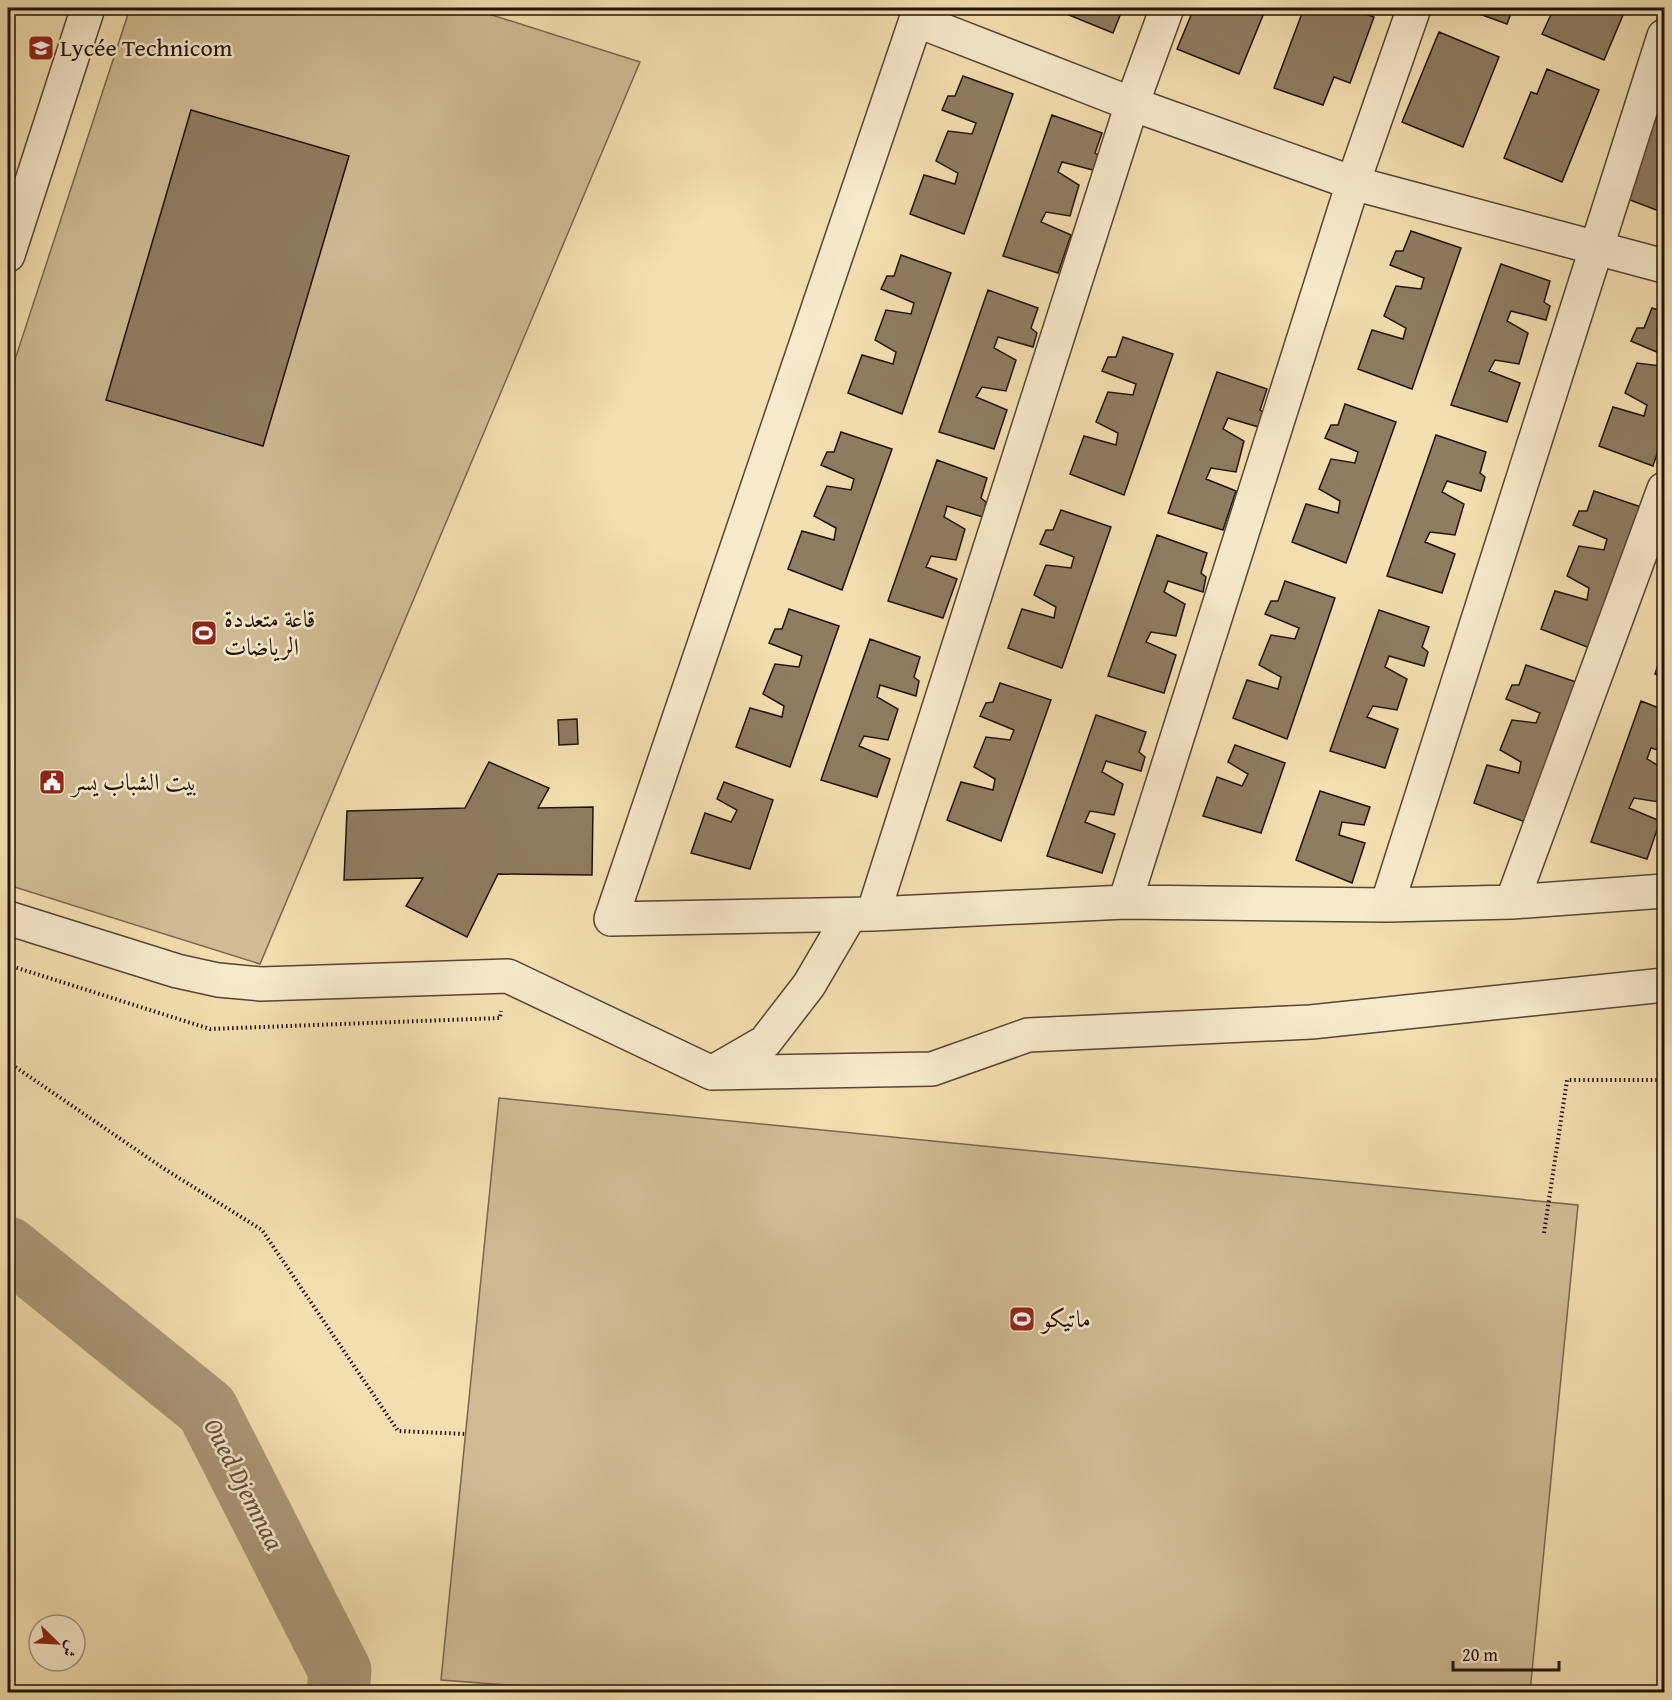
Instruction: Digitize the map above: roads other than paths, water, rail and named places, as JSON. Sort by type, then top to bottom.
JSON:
[{"type":"street","points":[[8,255],[88,8]]},
{"type":"street","points":[[712,1073],[765,1042],[862,915],[1132,104],[1167,8]]},
{"type":"street","points":[[1125,902],[1353,183],[1414,8]]},
{"type":"street","points":[[1665,266],[1353,183],[1132,104],[918,14],[611,919],[862,915],[1125,902],[1387,905],[1512,902],[1665,891]]},
{"type":"street","points":[[1387,905],[1665,36]]},
{"type":"street","points":[[1512,902],[1665,489]]},
{"type":"street","points":[[8,918],[177,971],[218,980],[261,984],[508,976],[712,1073],[932,1070],[1028,1035],[1311,1023],[1665,985]]},
{"type":"waterway","name":"Oued Djemnaa","points":[[8,1248],[207,1409],[340,1671],[338,1692]]},
{"type":"place","name":"Lycée Technicom","points":[[41,48]]},
{"type":"place","name":"قاعة متعددة الرياضات","points":[[204,633]]},
{"type":"place","name":"بيت الشباب يسر","points":[[52,782]]},
{"type":"place","name":"ماتيكو","points":[[1022,1319]]}]
